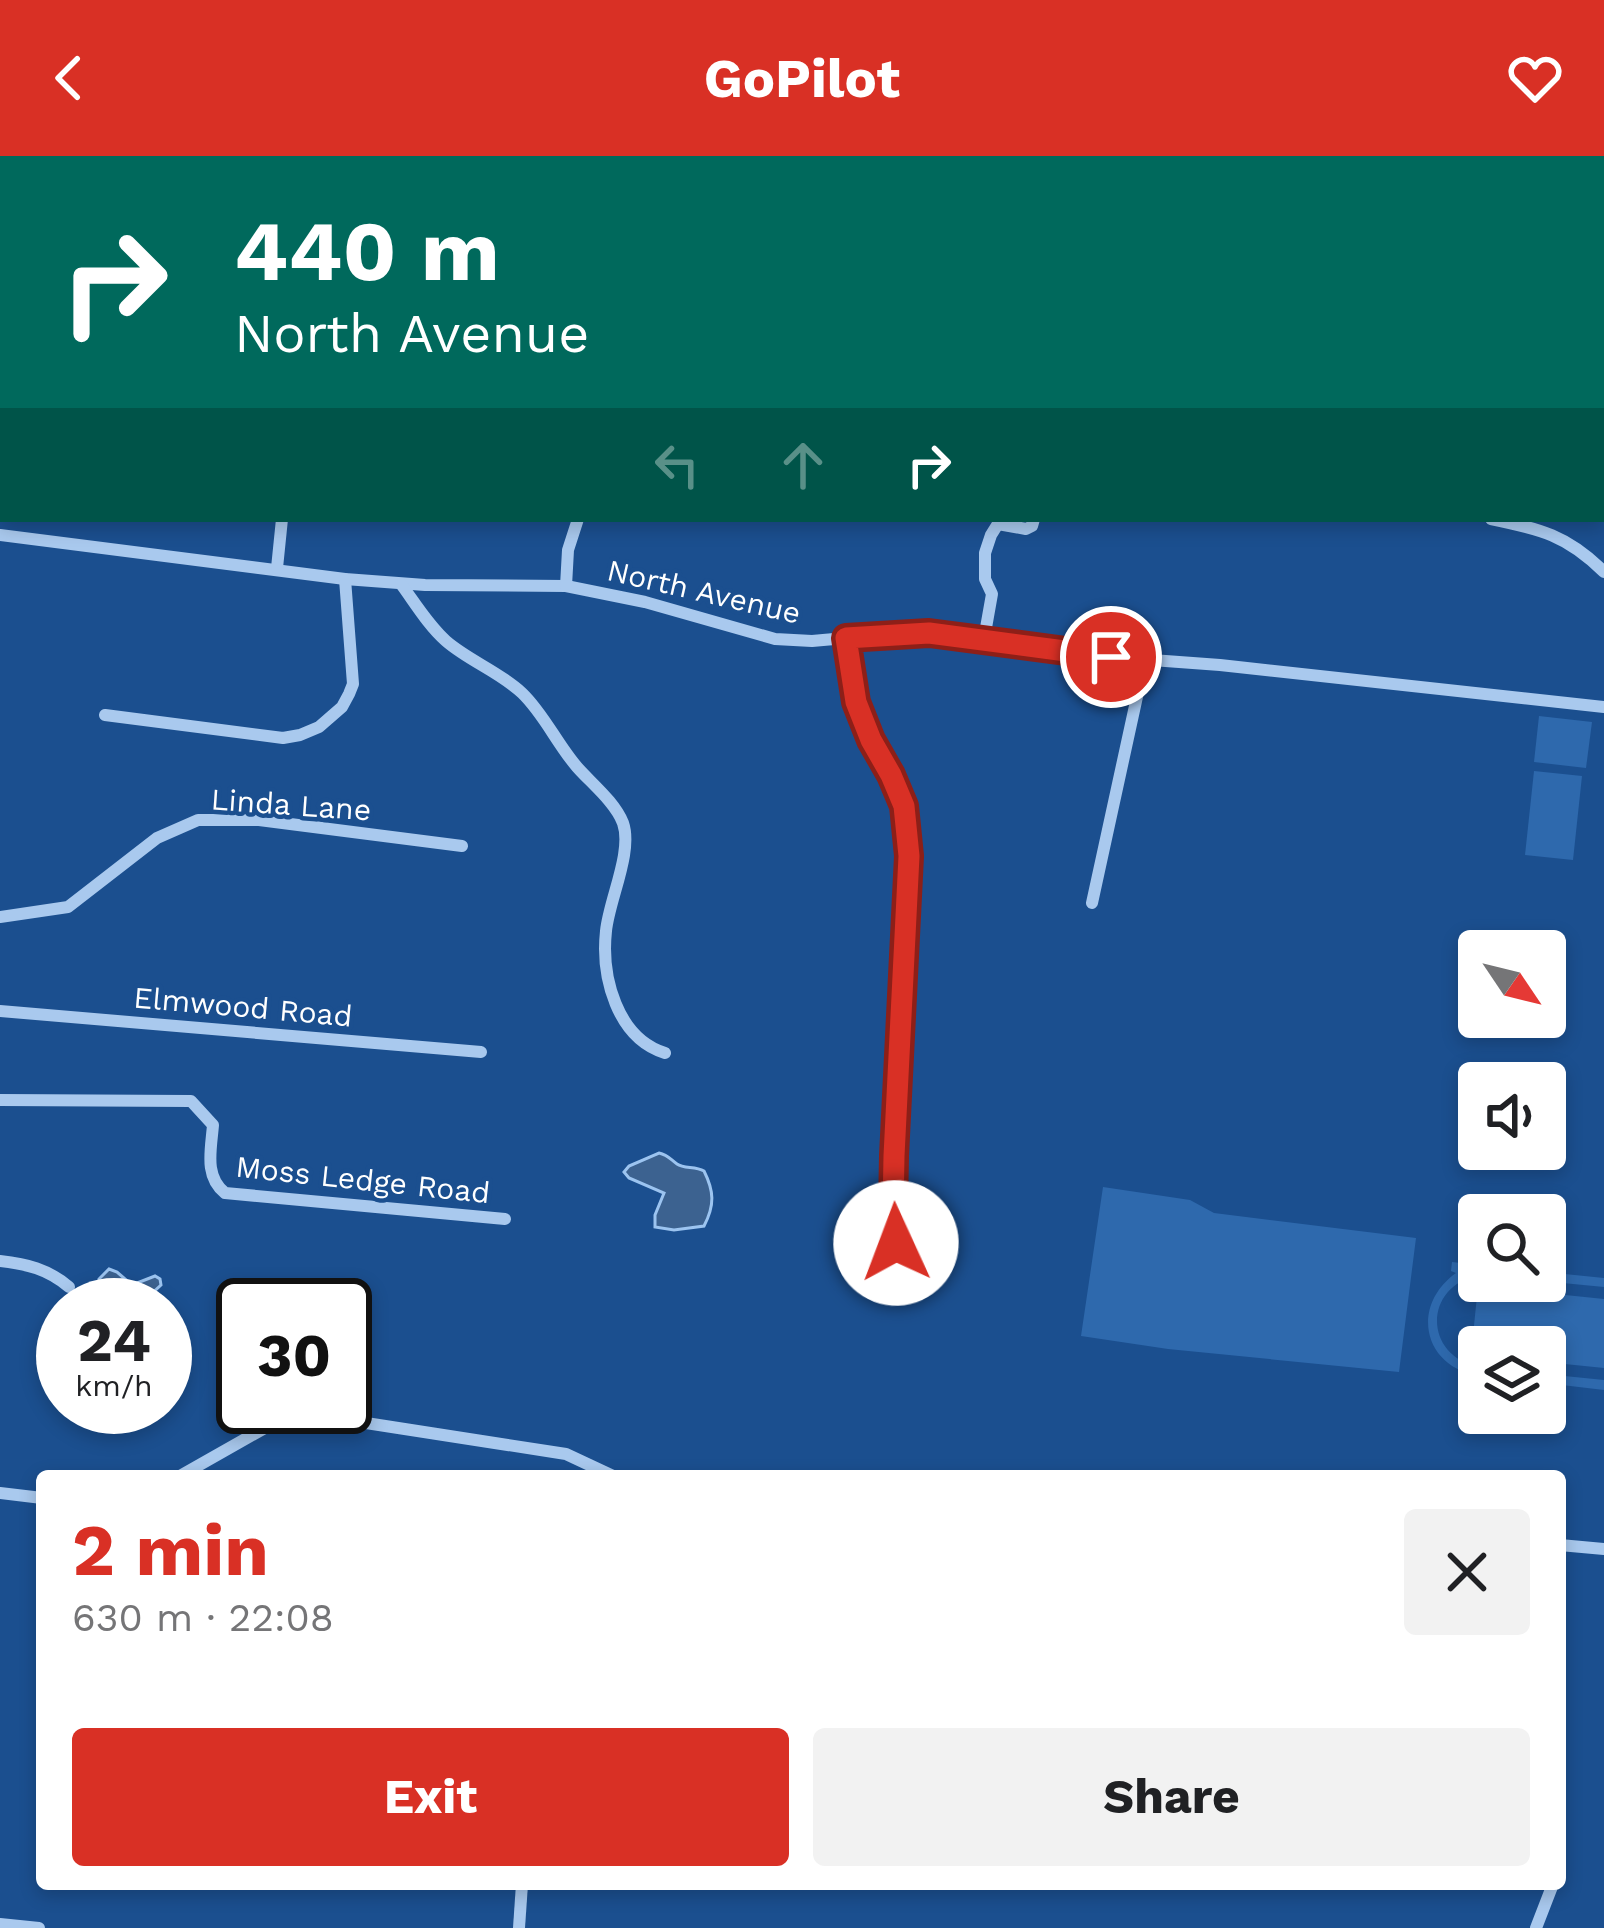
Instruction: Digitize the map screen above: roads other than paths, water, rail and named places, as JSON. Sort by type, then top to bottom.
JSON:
[{"type":"street","points":[[277,568],[282,522]]},
{"type":"street","points":[[566,586],[568,550],[577,522]]},
{"type":"street","points":[[984,639],[992,594],[984,566],[999,522]]},
{"type":"street","points":[[1003,522],[1026,529],[1033,522]]},
{"type":"street","points":[[1548,525],[1604,572]]},
{"type":"street","name":"North Avenue","points":[[3,537],[401,584],[566,586],[645,602],[775,639],[915,633],[1604,706]]},
{"type":"street","points":[[105,715],[283,738],[319,727],[342,707],[353,684],[345,579]]},
{"type":"street","points":[[401,584],[446,641],[522,693],[622,820],[626,842],[606,931],[610,985],[626,1022],[643,1042],[665,1053]]},
{"type":"street","points":[[846,638],[856,702],[898,789],[909,856],[894,1156],[896,1243]]},
{"type":"street","points":[[1092,903],[1145,660]]},
{"type":"street","name":"Linda Lane","points":[[0,917],[68,908],[158,838],[198,820],[259,820],[462,845]]},
{"type":"street","name":"Elmwood Road","points":[[0,1011],[481,1052]]},
{"type":"street","name":"Moss Ledge Road","points":[[0,1100],[191,1101],[213,1125],[210,1174],[225,1193],[505,1219]]},
{"type":"street","points":[[0,1261],[32,1265],[58,1278]]},
{"type":"street","points":[[191,1470],[295,1416],[321,1416],[566,1454],[600,1470]]},
{"type":"street","points":[[0,1493],[36,1497]]},
{"type":"street","points":[[1566,1546],[1604,1549]]},
{"type":"street","points":[[519,1928],[522,1890]]},
{"type":"street","points":[[1536,1928],[1551,1890]]},
{"type":"street","points":[[0,1924],[39,1928]]}]
